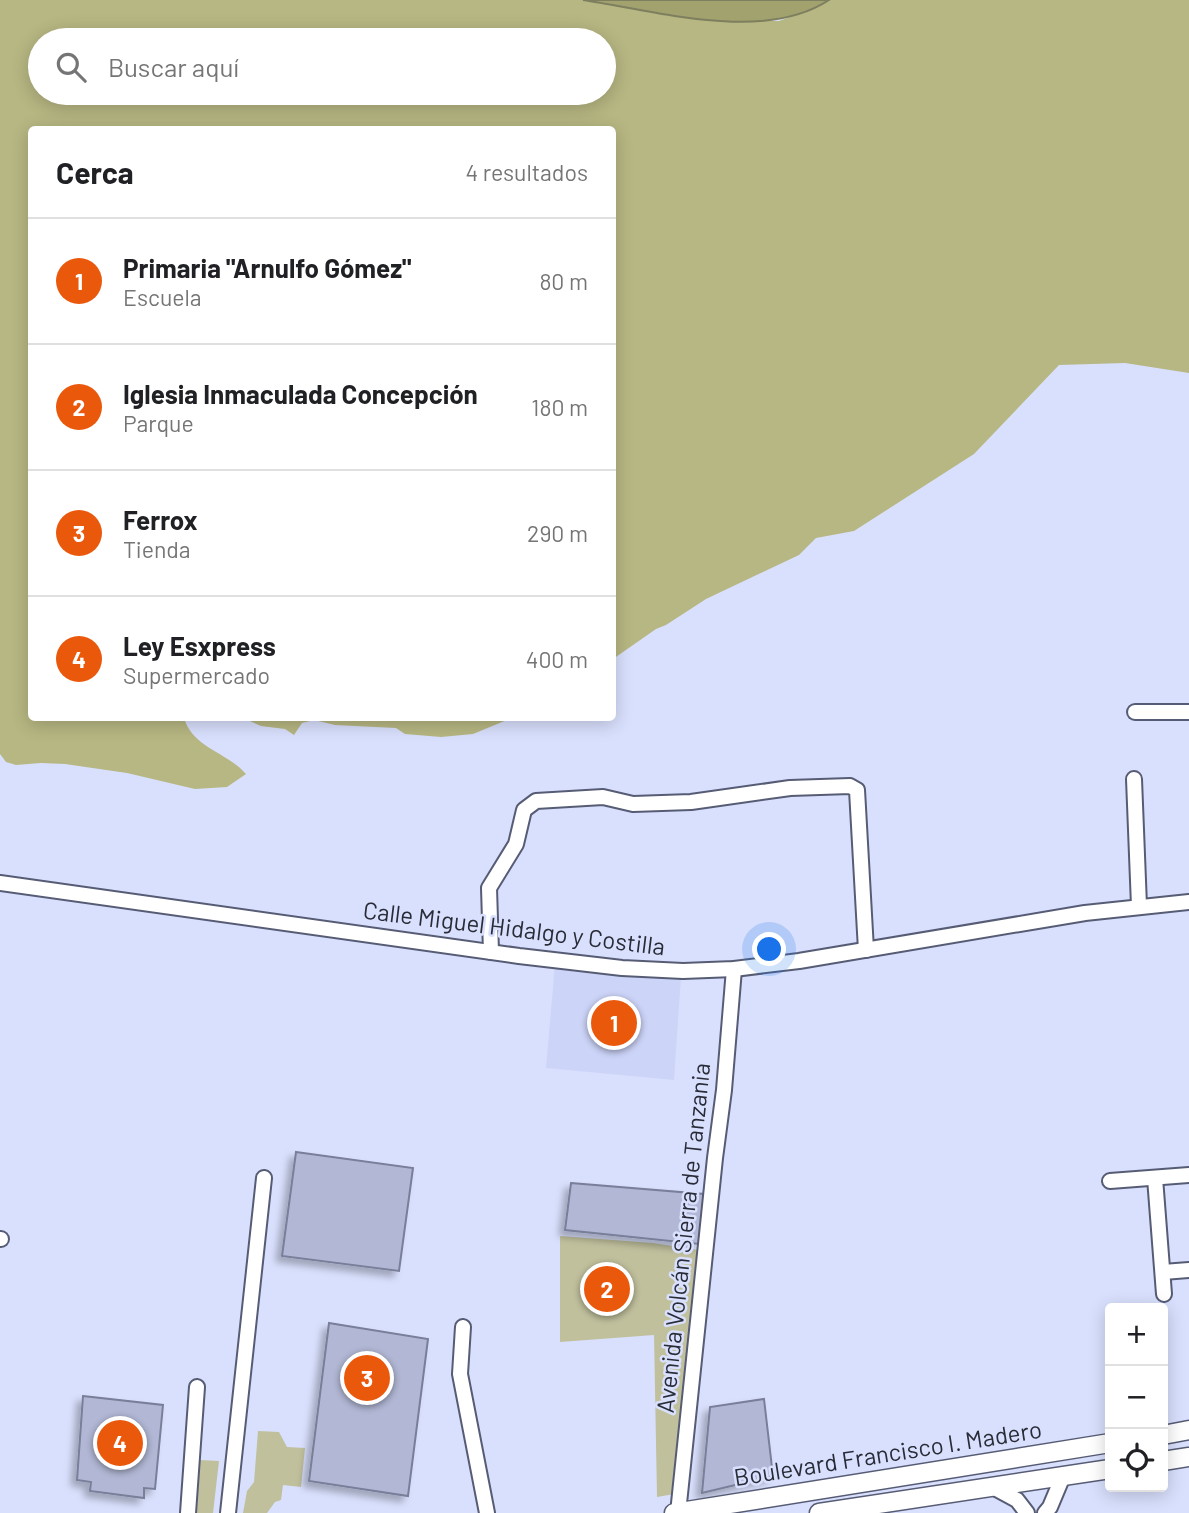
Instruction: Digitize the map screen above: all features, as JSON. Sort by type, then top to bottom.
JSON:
[{"type":"main road","points":[[1168,1434],[1189,1430]]},
{"type":"main road","name":"Boulevard Francisco I. Madero","points":[[677,1513],[1105,1444]]},
{"type":"main road","points":[[1168,1460],[1189,1457]]},
{"type":"main road","name":"Boulevard Francisco I. Madero","points":[[819,1513],[1105,1470]]},
{"type":"street","points":[[1135,712],[1189,712]]},
{"type":"street","points":[[1134,779],[1139,906]]},
{"type":"street","points":[[491,952],[489,888],[516,844],[524,810],[536,801],[603,797],[633,804],[691,802],[790,788],[855,787],[866,950]]},
{"type":"street","name":"Calle Miguel Hidalgo y Costilla","points":[[0,883],[491,952],[622,968],[684,971],[734,969],[799,961],[1139,906],[1189,902]]},
{"type":"street","name":"Avenida Volcán Sierra de Tanzania","points":[[677,1513],[724,1090],[734,969]]},
{"type":"street","points":[[1110,1181],[1189,1175]]},
{"type":"street","points":[[228,1513],[264,1178]]},
{"type":"street","points":[[1155,1178],[1164,1294]]},
{"type":"street","points":[[1163,1272],[1189,1270]]},
{"type":"street","points":[[463,1327],[460,1374],[486,1513]]},
{"type":"street","points":[[188,1513],[197,1387]]},
{"type":"street","points":[[1045,1513],[1063,1476]]},
{"type":"street","points":[[993,1487],[1017,1500],[1027,1513]]},
{"type":"shaded area","points":[[0,0],[583,0],[693,19],[779,21],[829,0],[1189,0],[1189,373],[1125,363],[1059,365],[974,454],[854,531],[816,538],[799,555],[706,599],[616,657],[616,126],[28,126],[28,721],[185,721],[188,728],[203,743],[246,774],[227,787],[195,789],[127,773],[65,764],[16,765],[6,762],[0,754]]},
{"type":"shaded area","points":[[583,0],[829,0],[803,13],[773,20],[742,22],[676,16]]},
{"type":"shaded area","points":[[250,721],[310,721],[302,723],[294,735],[285,729],[261,726]]},
{"type":"shaded area","points":[[318,721],[505,721],[473,734],[441,737],[405,734],[396,728],[335,725]]},
{"type":"shaded area","points":[[555,964],[681,977],[674,1080],[546,1068]]},
{"type":"shaded area","points":[[560,1236],[653,1243],[699,1250],[680,1493],[657,1497],[654,1335],[560,1342]]},
{"type":"shaded area","points":[[258,1431],[279,1432],[287,1447],[305,1448],[301,1487],[283,1485],[281,1500],[275,1502],[267,1513],[243,1513],[247,1491],[254,1482]]},
{"type":"shaded area","points":[[200,1460],[219,1461],[213,1513],[196,1513]]},
{"type":"building","points":[[296,1152],[413,1168],[399,1271],[282,1256]]},
{"type":"building","points":[[571,1183],[704,1194],[699,1244],[565,1230]]},
{"type":"building","points":[[329,1323],[428,1339],[408,1496],[309,1481]]},
{"type":"building","points":[[83,1396],[163,1405],[155,1489],[144,1488],[144,1498],[90,1491],[91,1482],[77,1480]]},
{"type":"building","points":[[764,1399],[773,1476],[702,1493],[710,1407]]},
{"type":"place","name":"Primaria \"Arnulfo Gómez\"","points":[[614,1023]]},
{"type":"place","name":"Iglesia Inmaculada Concepción","points":[[607,1289]]},
{"type":"place","name":"Ferrox","points":[[367,1378]]},
{"type":"place","name":"Ley Esxpress","points":[[120,1443]]}]
